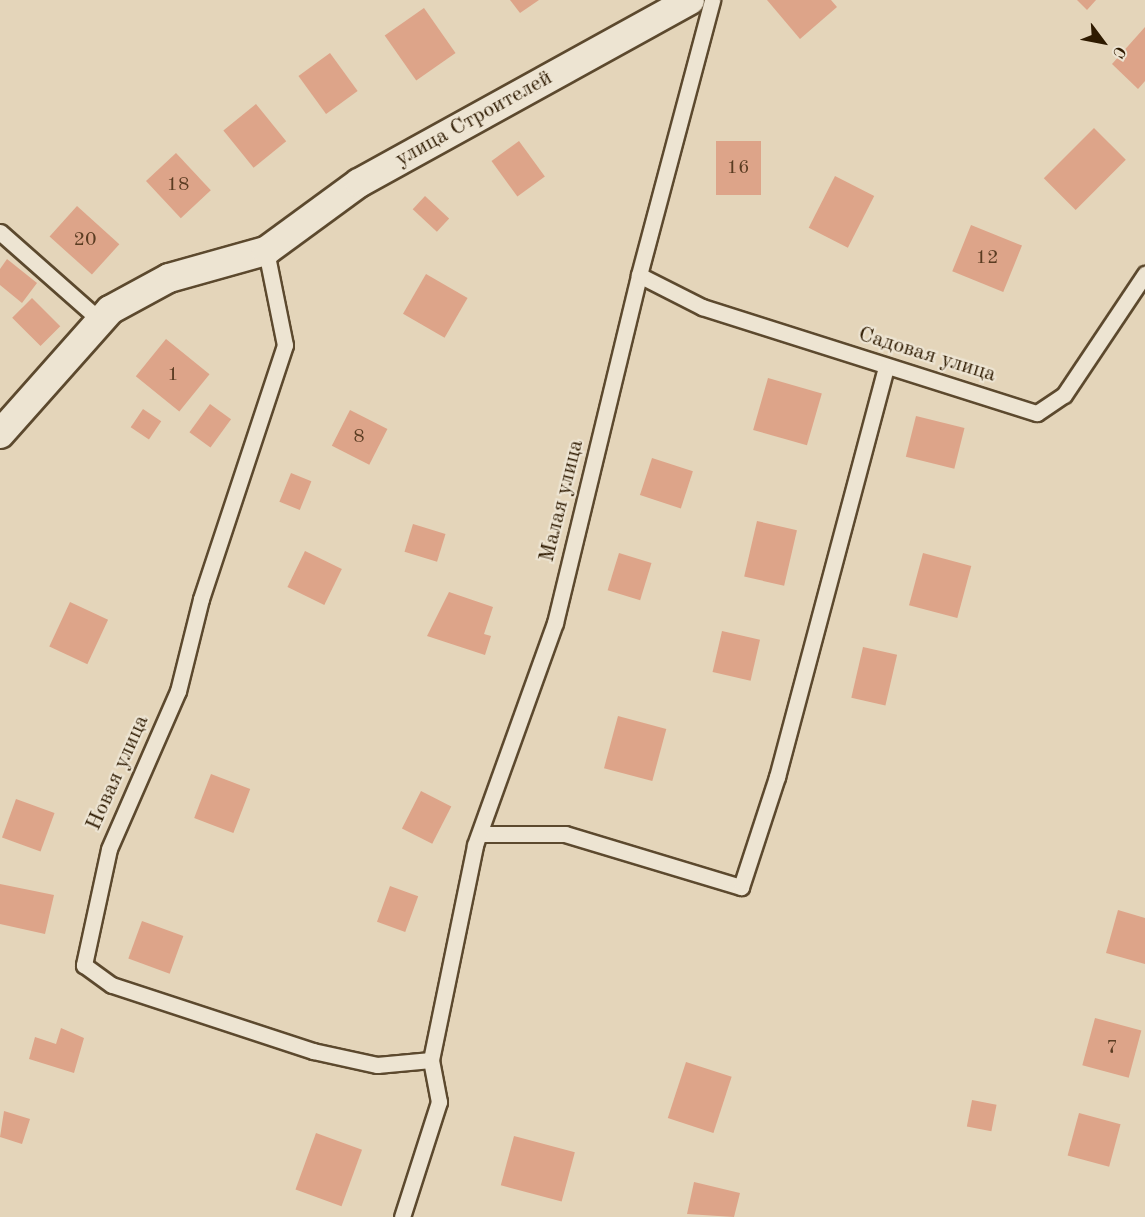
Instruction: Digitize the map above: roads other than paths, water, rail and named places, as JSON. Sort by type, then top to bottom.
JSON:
[{"type":"street","name":"улица Строителей","points":[[266,251],[359,183],[690,0]]},
{"type":"street","points":[[0,434],[111,310],[169,278],[266,251]]},
{"type":"lane","name":"Малая улица","points":[[431,1060],[480,834],[555,623],[639,275],[712,0]]},
{"type":"lane","points":[[0,232],[100,321]]},
{"type":"lane","name":"Новая улица","points":[[266,251],[285,345],[201,599],[178,691],[109,849],[84,965],[112,985],[313,1050],[377,1065],[431,1060]]},
{"type":"lane","name":"Садовая улица","points":[[639,275],[702,307],[1037,413],[1064,395],[1145,274]]},
{"type":"lane","points":[[480,834],[565,834],[741,887],[777,777],[886,366]]},
{"type":"lane","points":[[402,1217],[439,1102],[431,1060]]}]
